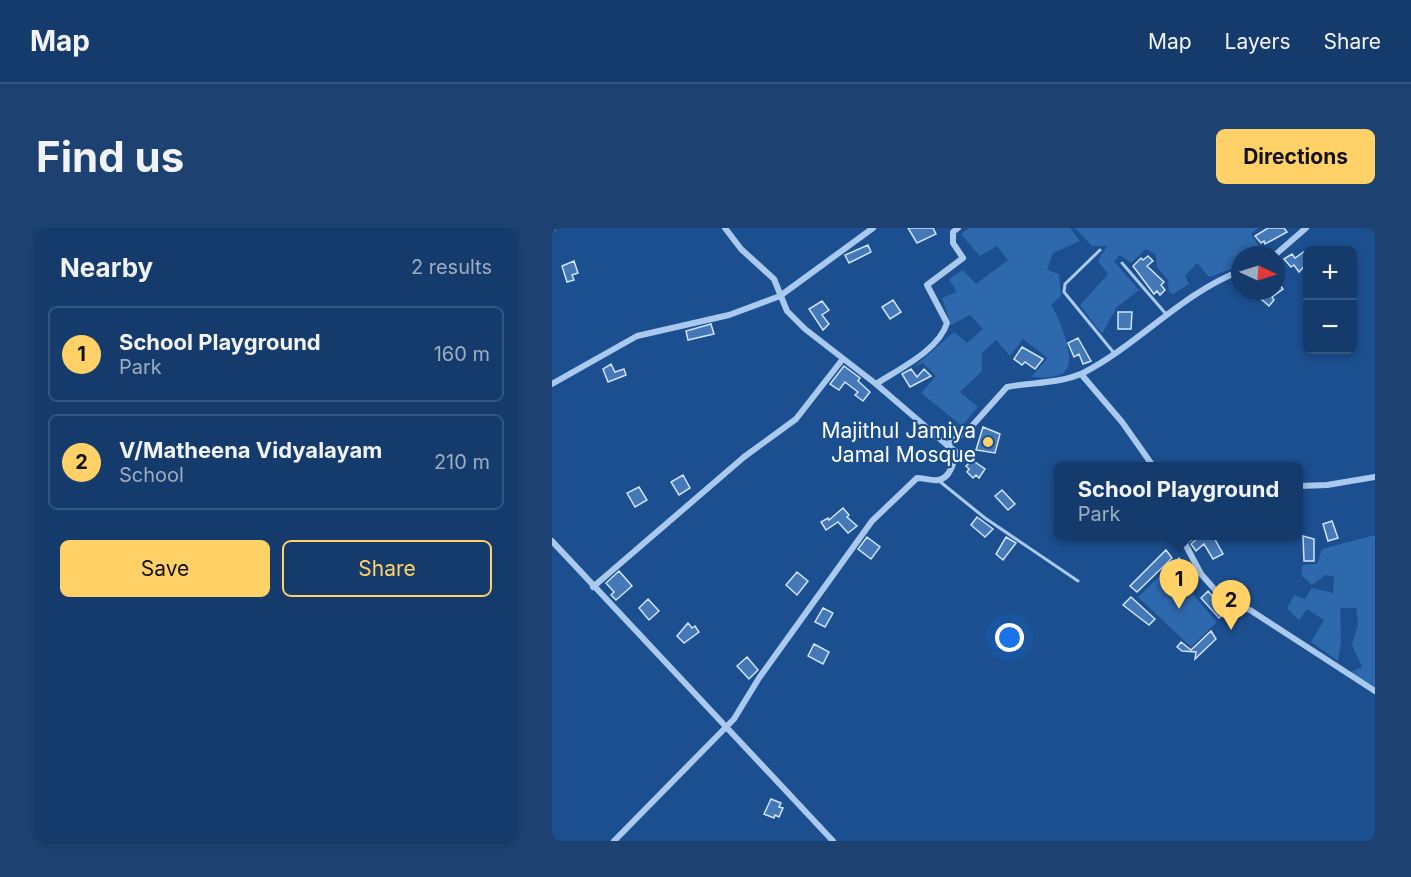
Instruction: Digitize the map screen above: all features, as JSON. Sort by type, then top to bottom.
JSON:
[{"type":"street","points":[[614,841],[727,727],[872,521],[917,478],[938,480],[946,475],[955,462],[955,451],[876,384],[842,360],[787,311],[774,279],[741,249],[725,228]]},
{"type":"street","points":[[552,384],[637,336],[729,315],[780,296],[873,228]]},
{"type":"street","points":[[876,384],[921,354],[944,333],[947,323],[927,285],[963,258],[953,243],[953,232],[958,228]]},
{"type":"street","points":[[1285,246],[1306,228]]},
{"type":"street","points":[[947,445],[971,427],[1007,387],[1043,384],[1081,374],[1114,354],[1213,282],[1231,275]]},
{"type":"street","points":[[593,586],[744,458],[795,419],[842,360]]},
{"type":"street","points":[[1081,374],[1122,422],[1150,462]]},
{"type":"street","points":[[1303,486],[1327,485],[1375,477]]},
{"type":"street","points":[[1183,540],[1201,574],[1224,601],[1250,610],[1375,691]]},
{"type":"street","points":[[552,541],[727,727],[829,840]]},
{"type":"lane","points":[[1100,250],[1065,284],[1064,292],[1114,354]]},
{"type":"lane","points":[[1122,263],[1167,316]]},
{"type":"lane","points":[[938,480],[985,518],[1078,581]]},
{"type":"shaded area","points":[[969,228],[1070,228],[1080,241],[1053,253],[1047,270],[1059,274],[1061,296],[1051,305],[1061,324],[1067,344],[1069,363],[1067,369],[1057,376],[1031,377],[1048,358],[1023,339],[1010,356],[996,340],[982,353],[982,371],[960,392],[978,407],[962,426],[921,393],[936,376],[923,363],[914,367],[954,332],[967,343],[983,329],[970,315],[951,325],[942,298],[957,292],[949,279],[963,270],[976,284],[1008,260],[997,246],[980,256],[961,234]]},
{"type":"shaded area","points":[[1075,228],[1258,228],[1251,234],[1259,246],[1231,246],[1231,269],[1209,277],[1197,263],[1185,276],[1189,284],[1173,294],[1169,292],[1168,280],[1157,267],[1156,255],[1146,249],[1131,263],[1120,255],[1114,261],[1139,290],[1117,307],[1102,334],[1080,305],[1108,274],[1098,261],[1107,246],[1092,246]]},
{"type":"shaded area","points":[[1375,535],[1375,687],[1350,672],[1362,667],[1352,645],[1358,624],[1356,608],[1340,608],[1341,642],[1338,661],[1311,642],[1324,620],[1307,609],[1299,620],[1287,608],[1294,595],[1305,599],[1312,588],[1333,593],[1334,577],[1325,575],[1312,585],[1302,576],[1302,565],[1317,564],[1322,549]]},
{"type":"shaded area","points":[[1169,567],[1217,622],[1191,647],[1138,597]]},
{"type":"building","points":[[908,228],[933,228],[936,234],[917,243]]},
{"type":"building","points":[[1268,228],[1284,228],[1287,232],[1265,244],[1264,241],[1261,243],[1255,236]]},
{"type":"building","points":[[868,245],[871,252],[849,263],[845,255]]},
{"type":"building","points":[[1303,252],[1303,268],[1299,272],[1294,265],[1291,267],[1285,260],[1292,254],[1295,258]]},
{"type":"building","points":[[1148,256],[1153,261],[1147,266],[1164,282],[1161,285],[1165,290],[1160,295],[1157,291],[1154,294],[1133,266],[1141,258],[1143,260]]},
{"type":"building","points":[[574,261],[578,273],[572,275],[574,280],[567,282],[562,266]]},
{"type":"building","points":[[893,300],[901,312],[890,319],[882,307]]},
{"type":"building","points":[[1262,300],[1274,300],[1269,306]]},
{"type":"building","points":[[822,301],[829,310],[822,315],[829,324],[823,330],[809,309]]},
{"type":"building","points":[[1118,312],[1132,312],[1131,329],[1118,329]]},
{"type":"building","points":[[711,324],[714,334],[688,340],[686,331]]},
{"type":"building","points":[[1078,338],[1091,361],[1083,364],[1079,354],[1074,357],[1068,343]]},
{"type":"building","points":[[1022,347],[1043,359],[1035,369],[1025,362],[1022,365],[1014,359]]},
{"type":"building","points":[[611,364],[615,372],[624,369],[626,375],[608,382],[603,369]]},
{"type":"building","points":[[844,366],[860,378],[858,381],[870,392],[863,401],[855,395],[858,392],[845,382],[839,390],[830,384]]},
{"type":"building","points":[[911,369],[917,377],[924,369],[931,376],[910,387],[902,374]]},
{"type":"building","name":"Majithul Jamiya Jamal Mosque","points":[[983,427],[1000,434],[995,453],[976,450]]},
{"type":"building","points":[[972,460],[985,469],[979,478],[976,475],[973,478],[967,472],[969,469],[966,466]]},
{"type":"building","points":[[683,475],[690,488],[679,495],[671,482]]},
{"type":"building","points":[[639,487],[647,500],[635,507],[627,493]]},
{"type":"building","points":[[1002,490],[1015,504],[1008,510],[995,496]]},
{"type":"building","points":[[843,508],[849,515],[847,517],[857,526],[848,533],[838,522],[826,530],[821,522],[828,518],[829,520]]},
{"type":"building","points":[[977,517],[993,529],[985,537],[971,525]]},
{"type":"building","points":[[1332,521],[1338,538],[1328,541],[1323,524]]},
{"type":"building","points":[[1303,536],[1314,539],[1314,561],[1304,561]]},
{"type":"building","points":[[867,537],[880,547],[871,559],[858,549]]},
{"type":"building","points":[[1006,537],[1016,543],[1003,560],[996,554]]},
{"type":"building","points":[[1196,540],[1215,540],[1223,554],[1213,559],[1204,544],[1196,551],[1191,544]]},
{"type":"building","points":[[1166,550],[1172,558],[1137,592],[1130,586]]},
{"type":"building","points":[[1179,558],[1197,579],[1192,584],[1173,564]]},
{"type":"building","points":[[619,571],[632,586],[616,600],[611,595],[614,592],[606,583]]},
{"type":"building","points":[[797,572],[808,581],[797,595],[786,585]]},
{"type":"building","points":[[1208,591],[1226,612],[1219,618],[1201,598]]},
{"type":"building","points":[[1131,597],[1155,619],[1149,625],[1123,605]]},
{"type":"building","points":[[648,599],[659,611],[649,620],[639,608]]},
{"type":"building","points":[[823,608],[833,613],[825,627],[815,622]]},
{"type":"building","points":[[688,623],[692,628],[695,626],[699,632],[684,643],[677,636]]},
{"type":"building","points":[[1211,631],[1216,639],[1195,659],[1196,652],[1182,651],[1177,647],[1181,642],[1191,650]]},
{"type":"building","points":[[814,644],[829,652],[823,664],[808,656]]},
{"type":"building","points":[[747,657],[758,670],[749,679],[737,666]]},
{"type":"building","points":[[771,799],[781,803],[779,807],[783,808],[779,817],[775,815],[774,818],[764,814]]},
{"type":"place","name":"Majithul Jamiya Jamal Mosque","points":[[988,442]]},
{"type":"place","name":"School Playground","points":[[1179,609]]},
{"type":"place","name":"V/Matheena Vidyalayam","points":[[1231,630]]}]
